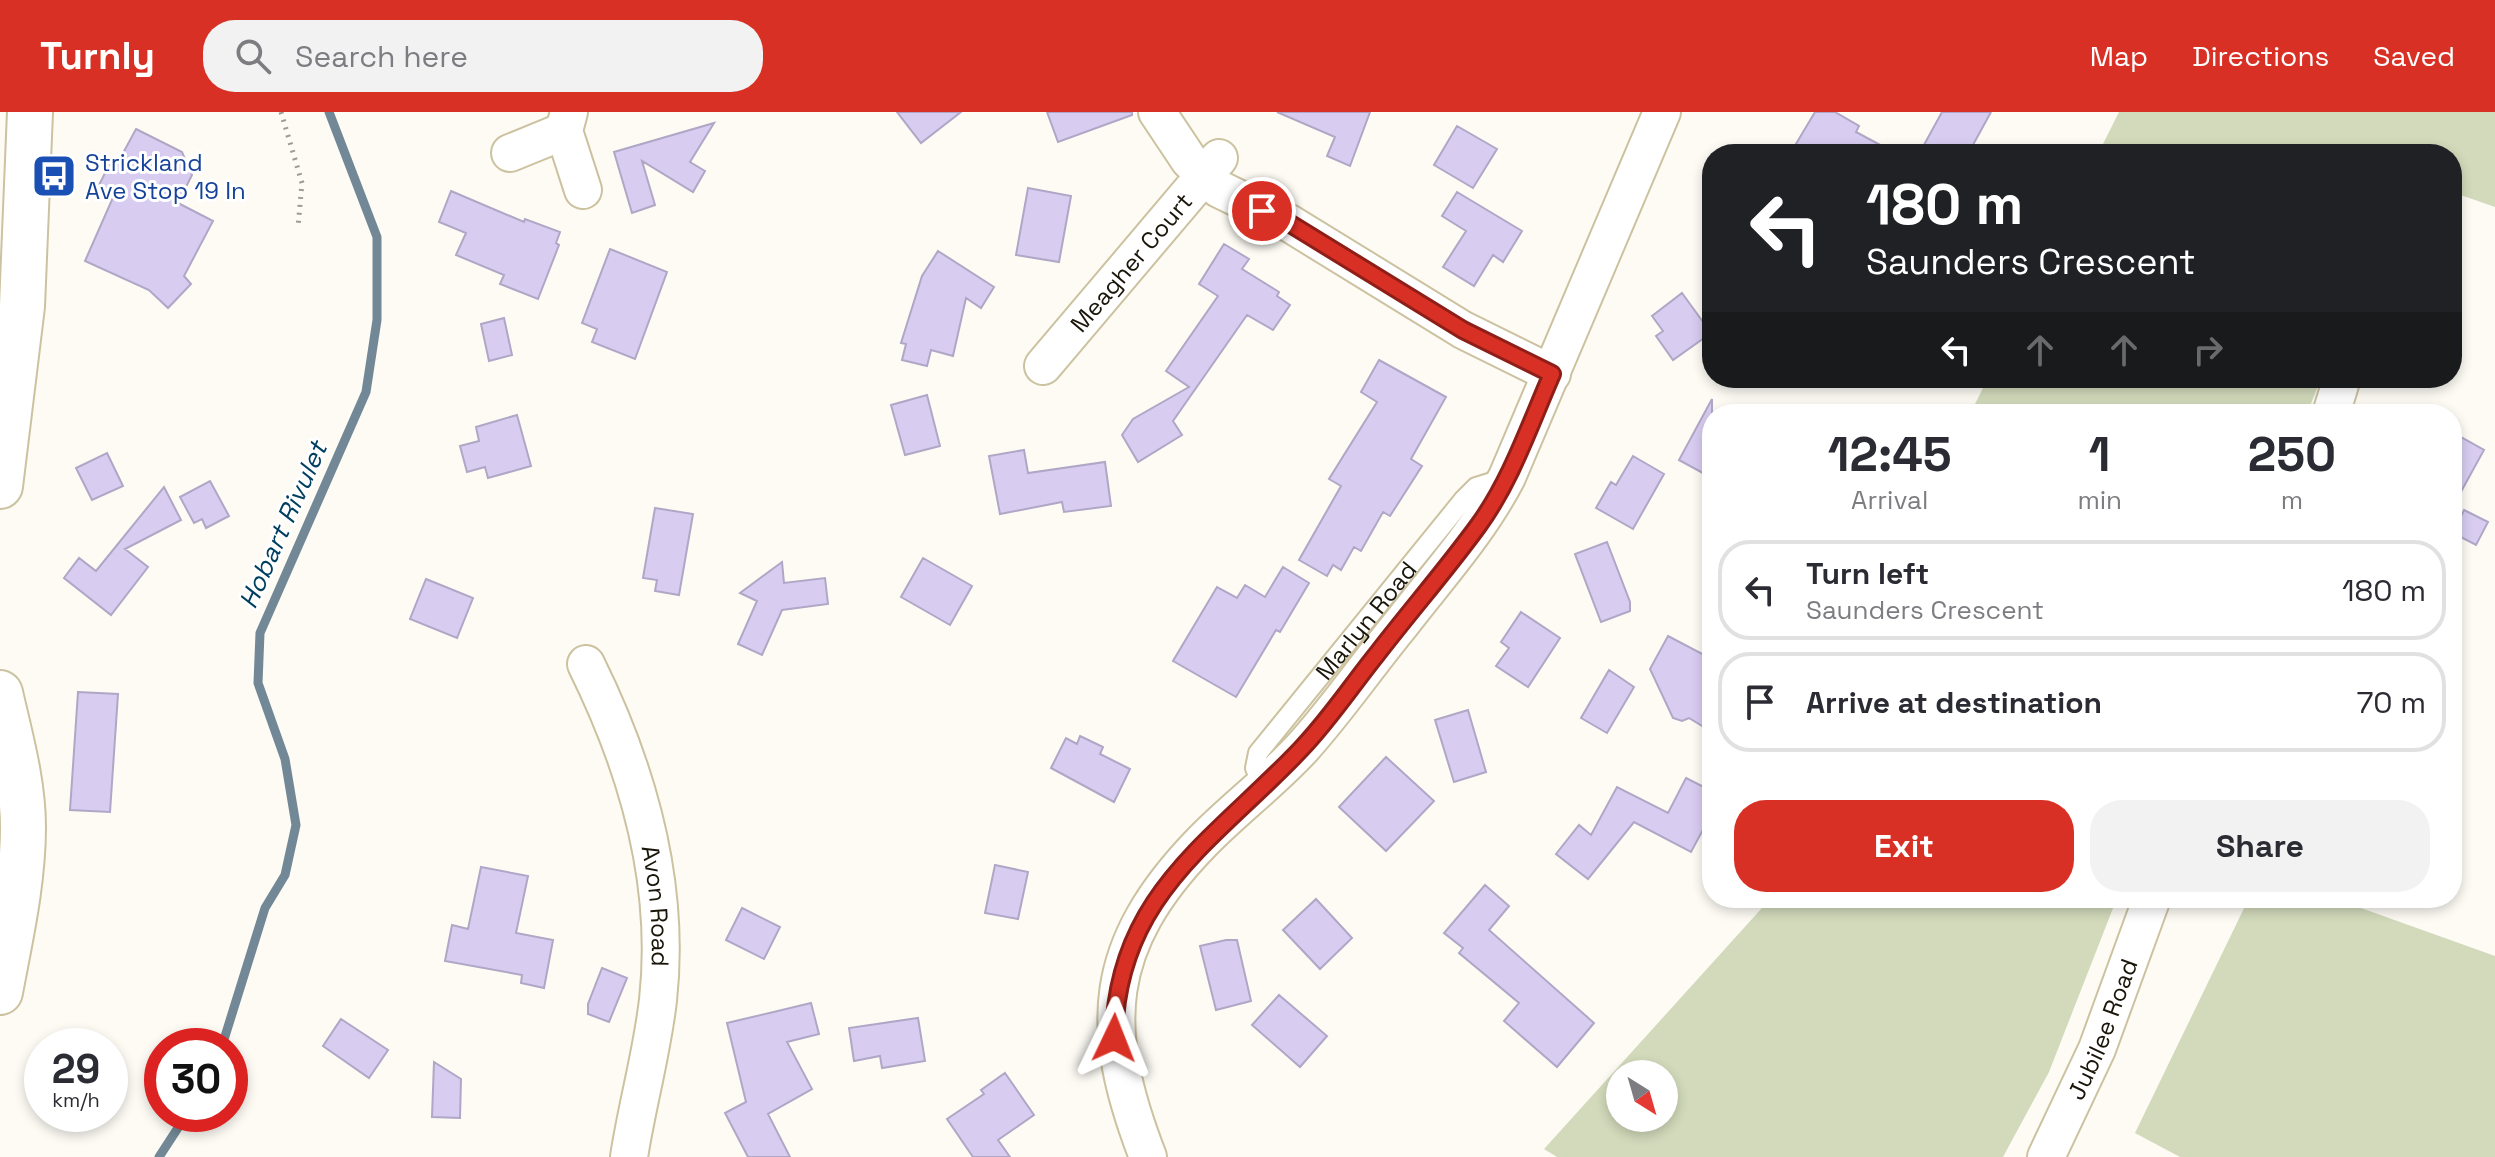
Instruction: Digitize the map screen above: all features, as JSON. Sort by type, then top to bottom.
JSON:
[{"type":"street","points":[[0,486],[22,306],[30,112]]},
{"type":"street","points":[[1157,112],[1212,166],[1289,223],[1463,330],[1552,374]]},
{"type":"street","points":[[1174,112],[1212,166]]},
{"type":"street","name":"Marlyn Road","points":[[1148,1157],[1122,1085],[1114,1038],[1114,1005],[1121,975],[1150,909],[1208,836],[1302,747],[1479,524],[1507,477],[1662,112]]},
{"type":"street","points":[[510,153],[567,122],[583,190]]},
{"type":"street","name":"Meagher Court","points":[[1043,366],[1212,166]]},
{"type":"street","name":"Avon Road","points":[[586,664],[634,774],[656,874],[661,956],[658,1003],[629,1157]]},
{"type":"street","points":[[0,693],[18,775],[23,824],[21,873],[0,992]]},
{"type":"street","name":"Jubilee Road","points":[[2046,1157],[2097,1049],[2148,908]]},
{"type":"path","points":[[281,112],[302,183],[298,227]]},
{"type":"green space","points":[[2119,112],[2495,112],[2495,207],[2462,195],[2462,144],[2103,144]]},
{"type":"green space","points":[[1983,388],[2317,388],[2311,404],[1975,404]]},
{"type":"green space","points":[[1762,908],[2113,908],[2049,1072],[2003,1157],[1557,1157],[1544,1149],[1606,1080],[1606,1132],[1678,1132],[1678,1060],[1624,1060]]},
{"type":"green space","points":[[2244,908],[2361,908],[2495,956],[2495,1157],[2180,1157],[2135,1133]]},
{"type":"building","points":[[897,112],[961,112],[921,143]]},
{"type":"building","points":[[1047,112],[1132,112],[1132,115],[1058,142]]},
{"type":"building","points":[[1277,112],[1370,112],[1350,166],[1327,156],[1335,137]]},
{"type":"building","points":[[1815,112],[1835,112],[1859,126],[1856,132],[1878,144],[1796,144]]},
{"type":"building","points":[[1942,112],[1991,112],[1973,144],[1924,144]]},
{"type":"building","points":[[714,123],[690,162],[705,171],[693,192],[642,161],[655,205],[632,213],[614,152]]},
{"type":"building","points":[[1457,126],[1497,149],[1473,188],[1434,165]]},
{"type":"building","points":[[136,129],[182,152],[192,175],[178,203],[213,221],[184,276],[191,284],[168,308],[149,290],[85,261],[115,193],[99,185],[109,165],[115,168]]},
{"type":"building","points":[[1028,188],[1071,196],[1059,262],[1016,255]]},
{"type":"building","points":[[451,191],[524,222],[525,219],[560,232],[556,243],[559,245],[538,299],[500,284],[504,275],[456,255],[466,233],[439,222]]},
{"type":"building","points":[[1457,192],[1522,231],[1503,262],[1493,255],[1474,286],[1443,267],[1466,231],[1442,216]]},
{"type":"building","points":[[1224,244],[1249,259],[1242,269],[1279,292],[1277,296],[1290,305],[1273,330],[1247,315],[1173,421],[1182,435],[1138,462],[1122,435],[1133,419],[1189,387],[1166,371],[1218,296],[1199,284]]},
{"type":"building","points":[[610,249],[667,272],[635,359],[592,342],[597,329],[582,323]]},
{"type":"building","points":[[938,251],[994,287],[981,308],[966,298],[953,356],[931,350],[927,366],[902,360],[906,344],[901,343],[922,276]]},
{"type":"building","points":[[1682,293],[1702,321],[1702,339],[1673,360],[1656,336],[1663,331],[1652,316]]},
{"type":"building","points":[[504,318],[512,355],[489,361],[481,324]]},
{"type":"building","points":[[1379,360],[1446,397],[1411,459],[1422,466],[1390,516],[1383,512],[1361,551],[1354,547],[1341,570],[1333,565],[1327,576],[1299,560],[1341,486],[1329,479],[1377,402],[1361,392]]},
{"type":"building","points":[[927,395],[940,446],[905,455],[891,405]]},
{"type":"building","points":[[517,415],[531,466],[488,478],[485,467],[467,472],[460,446],[479,441],[476,427]]},
{"type":"building","points":[[1702,417],[1702,473],[1679,460]]},
{"type":"building","points":[[2462,438],[2484,450],[2462,490]]},
{"type":"building","points":[[1024,450],[1028,473],[1105,462],[1111,506],[1064,512],[1062,502],[1000,514],[989,456]]},
{"type":"building","points":[[107,453],[123,486],[92,500],[76,468]]},
{"type":"building","points":[[1633,456],[1664,474],[1633,529],[1596,508],[1611,482],[1616,485]]},
{"type":"building","points":[[210,481],[229,516],[206,528],[202,519],[194,523],[180,497]]},
{"type":"building","points":[[164,487],[181,520],[125,549],[148,567],[111,615],[64,578],[79,558],[96,571]]},
{"type":"building","points":[[655,508],[693,514],[679,595],[655,591],[657,580],[643,578]]},
{"type":"building","points":[[2464,510],[2488,522],[2476,545],[2462,538]]},
{"type":"building","points":[[1607,542],[1630,602],[1630,611],[1601,622],[1575,554]]},
{"type":"building","points":[[923,558],[972,586],[950,625],[901,597]]},
{"type":"building","points":[[782,562],[784,583],[825,578],[828,604],[782,610],[762,655],[738,644],[757,601],[740,593]]},
{"type":"building","points":[[1283,567],[1309,583],[1280,632],[1276,630],[1236,697],[1173,661],[1217,587],[1237,598],[1245,585],[1265,597]]},
{"type":"building","points":[[426,579],[473,598],[457,638],[410,619]]},
{"type":"building","points":[[1521,612],[1560,638],[1528,687],[1496,666],[1509,648],[1501,642]]},
{"type":"building","points":[[1668,636],[1702,654],[1702,726],[1689,718],[1682,721],[1673,718],[1650,669]]},
{"type":"building","points":[[1609,670],[1634,687],[1607,733],[1581,718]]},
{"type":"building","points":[[78,692],[118,694],[110,812],[70,810]]},
{"type":"building","points":[[1468,710],[1486,772],[1454,782],[1435,720]]},
{"type":"building","points":[[1080,736],[1103,747],[1100,754],[1130,769],[1114,802],[1051,768],[1066,738],[1077,744]]},
{"type":"building","points":[[1386,757],[1434,801],[1386,851],[1339,807]]},
{"type":"building","points":[[1686,778],[1702,786],[1702,832],[1691,852],[1634,822],[1588,879],[1556,854],[1579,825],[1591,835],[1617,787],[1668,813]]},
{"type":"building","points":[[995,865],[1028,872],[1018,919],[985,913]]},
{"type":"building","points":[[481,867],[528,876],[516,933],[553,940],[544,988],[521,983],[522,975],[445,961],[452,925],[468,929]]},
{"type":"building","points":[[1485,885],[1509,906],[1489,930],[1594,1023],[1557,1067],[1504,1021],[1519,1003],[1459,953],[1463,948],[1444,933]]},
{"type":"building","points":[[1316,899],[1352,938],[1320,969],[1283,930]]},
{"type":"building","points":[[742,908],[780,927],[764,959],[726,940]]},
{"type":"building","points":[[1237,940],[1251,1001],[1216,1010],[1200,946]]},
{"type":"building","points":[[602,968],[627,978],[609,1022],[588,1014],[588,1004]]},
{"type":"building","points":[[1279,995],[1327,1036],[1300,1067],[1252,1025]]},
{"type":"building","points":[[811,1003],[819,1034],[787,1042],[812,1089],[768,1114],[790,1157],[748,1157],[725,1113],[746,1102],[727,1023]]},
{"type":"building","points":[[918,1018],[925,1061],[882,1068],[880,1056],[854,1061],[849,1028]]},
{"type":"building","points":[[341,1019],[388,1050],[369,1078],[323,1046]]},
{"type":"building","points":[[434,1062],[461,1079],[460,1118],[432,1117]]},
{"type":"building","points":[[1005,1073],[1034,1115],[998,1140],[1010,1157],[973,1157],[947,1119],[984,1094],[981,1090]]},
{"type":"waterway","name":"Hobart Rivulet","points":[[228,1028],[265,908],[285,875],[296,825],[285,759],[258,683],[260,633],[366,392],[377,320],[377,237],[329,112]]},
{"type":"waterway","name":"Hobart Rivulet","points":[[159,1157],[175,1132]]},
{"type":"place","name":"Strickland Ave Stop 19 In","points":[[54,176]]},
{"type":"route","points":[[1114,1038],[1114,1005],[1121,975],[1131,945],[1150,909],[1199,845],[1302,747],[1479,524],[1507,477],[1552,374],[1463,330],[1289,223],[1262,211]]}]
